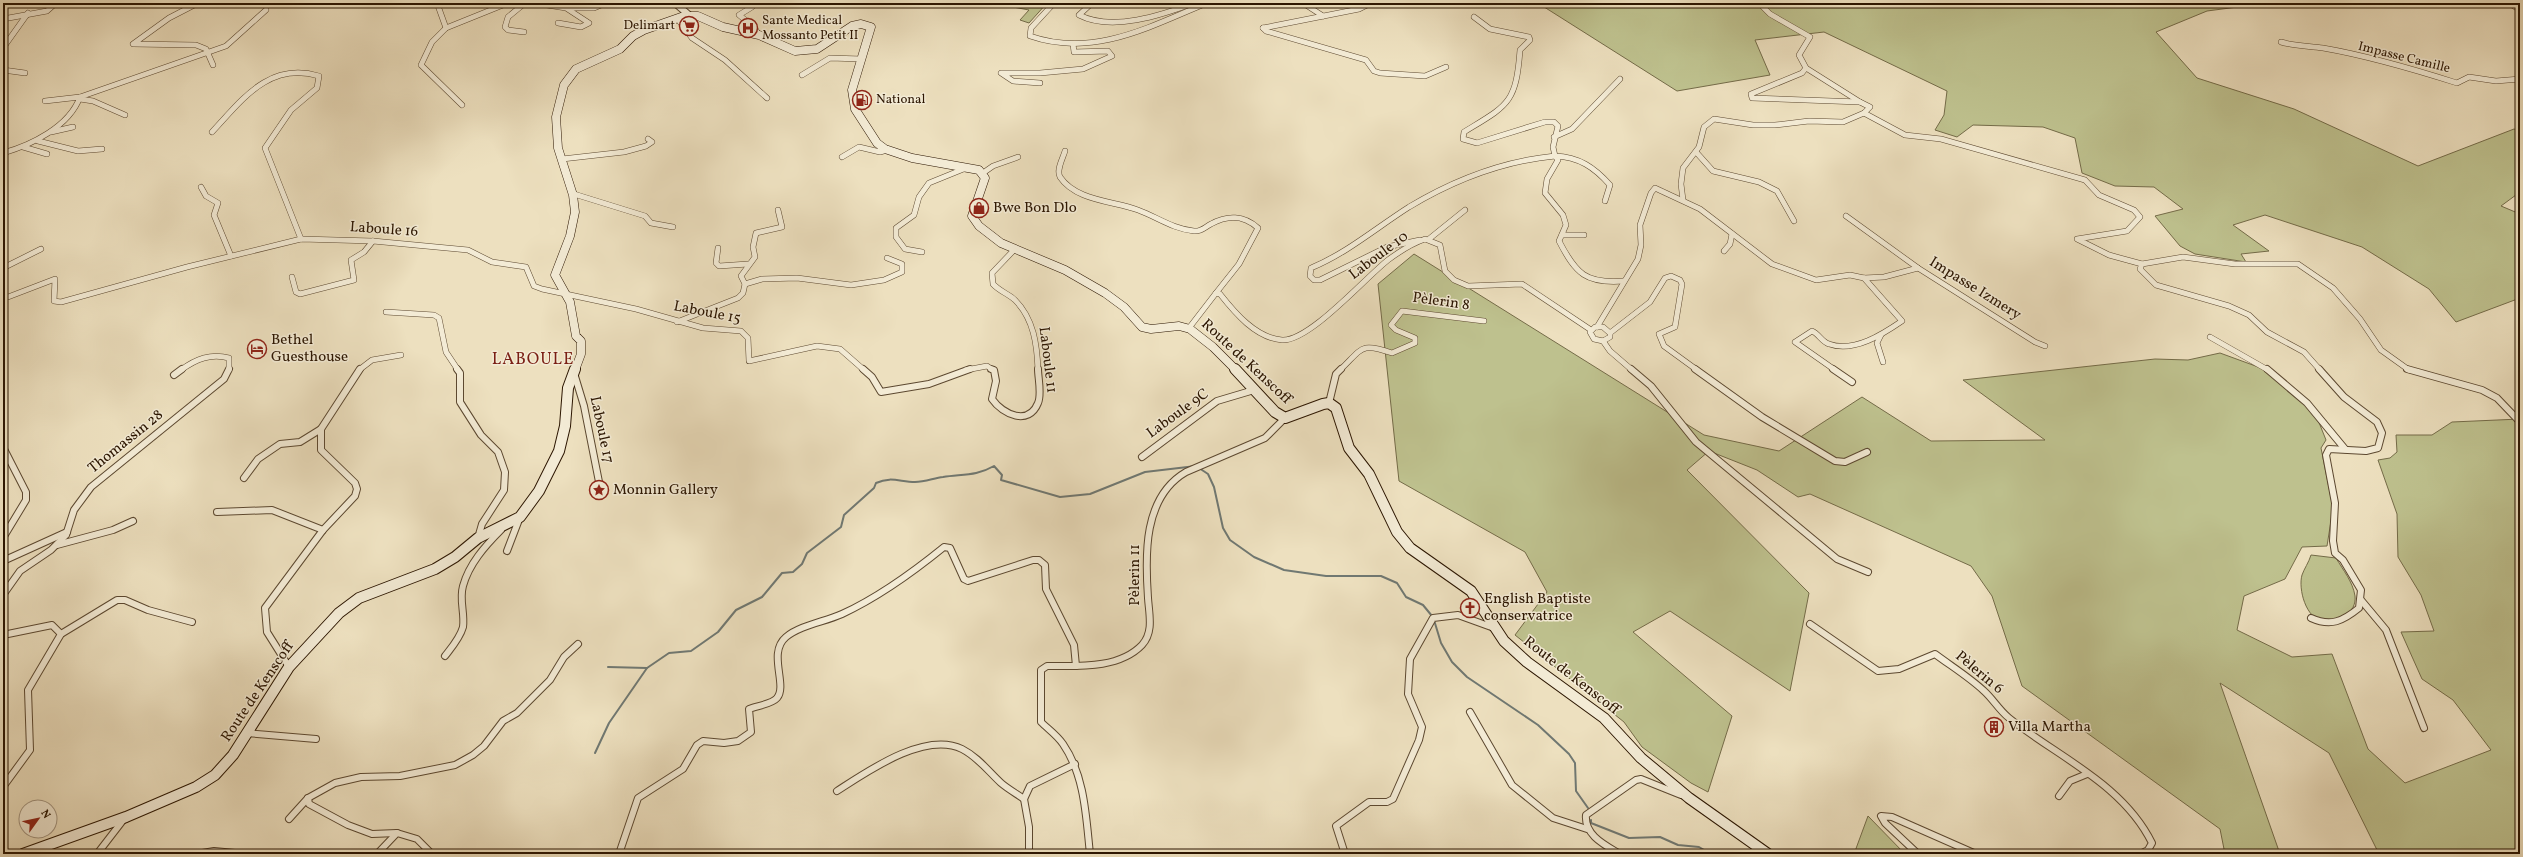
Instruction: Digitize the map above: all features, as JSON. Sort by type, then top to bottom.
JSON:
[{"type":"main road","name":"Route de Kenscoff","points":[[23,854],[126,817],[196,787],[215,775],[233,755],[289,667],[308,644],[339,613],[359,598],[435,569],[455,558],[478,538],[505,526],[520,517],[539,491],[559,450],[565,426],[568,388],[581,354],[581,341],[576,336],[572,310],[555,275],[573,226],[574,194],[556,142],[557,103],[563,85],[570,75],[588,61],[620,49],[640,32],[689,15]]},
{"type":"main road","points":[[689,15],[699,17],[723,27],[759,35],[788,49],[807,52],[827,45],[855,25],[866,24],[871,27],[861,67],[853,86],[855,109],[877,143],[887,150],[912,158],[968,168],[983,173]]},
{"type":"main road","name":"Route de Kenscoff","points":[[983,173],[983,187],[972,216],[976,224],[1014,250],[1065,270],[1123,306],[1136,323],[1144,328],[1156,329],[1178,325],[1189,328],[1224,358],[1274,412],[1285,418],[1305,412],[1319,405],[1329,403],[1336,408],[1349,448],[1369,474],[1397,532],[1410,548],[1471,591],[1504,640],[1527,662],[1604,718],[1641,758],[1690,798],[1768,854]]},
{"type":"street","points":[[3,19],[28,13],[47,11],[56,3]]},
{"type":"street","points":[[198,3],[169,18],[133,44],[184,44],[204,48],[208,52],[213,65]]},
{"type":"street","points":[[439,3],[446,28]]},
{"type":"street","points":[[462,105],[421,65],[432,42],[446,28],[508,3]]},
{"type":"street","points":[[524,32],[508,30],[505,27],[508,17],[525,3]]},
{"type":"street","points":[[534,3],[566,8],[594,8],[606,3]]},
{"type":"street","points":[[675,3],[689,15]]},
{"type":"street","points":[[753,3],[752,7],[738,15],[753,26],[759,35]]},
{"type":"street","points":[[1054,3],[1031,28],[1030,36],[1044,42],[1073,44],[1114,39],[1207,3]]},
{"type":"street","points":[[1092,3],[1079,15],[1093,19],[1130,23],[1147,20],[1194,3]]},
{"type":"street","points":[[1303,3],[1323,16]]},
{"type":"street","points":[[1371,3],[1358,8],[1263,28],[1266,31],[1311,43],[1337,53],[1366,60],[1374,71],[1380,73],[1425,76],[1438,72],[1446,67]]},
{"type":"street","points":[[1683,200],[1679,185],[1681,174],[1685,163],[1696,152],[1702,128],[1707,122],[1714,119],[1753,125],[1775,125],[1814,121],[1843,122],[1864,113],[1870,107],[1806,68],[1799,55],[1810,37],[1803,31],[1782,22],[1759,3]]},
{"type":"street","points":[[2509,3],[2520,10]]},
{"type":"street","points":[[558,23],[581,27],[589,23],[566,8]]},
{"type":"street","points":[[3,153],[38,141],[51,132],[80,98],[230,44],[266,10]]},
{"type":"street","points":[[3,48],[28,13]]},
{"type":"street","points":[[1474,17],[1490,29],[1530,38],[1520,50],[1516,86],[1512,96],[1499,109],[1464,132],[1463,139],[1477,143],[1550,121],[1558,126],[1554,137],[1553,147],[1555,156],[1558,160],[1547,179],[1545,193],[1563,215],[1566,225],[1559,241],[1574,269],[1586,279],[1608,283],[1624,281]]},
{"type":"street","points":[[677,18],[692,38],[726,60],[767,98]]},
{"type":"street","name":"Impasse Camille","points":[[2281,42],[2301,47],[2322,48],[2413,69],[2446,81],[2457,83],[2465,77],[2502,81],[2508,78],[2520,79]]},
{"type":"street","points":[[1040,83],[1018,83],[1004,77],[1001,73],[1040,73],[1083,68],[1112,56],[1108,51],[1074,52],[1073,44]]},
{"type":"street","points":[[802,75],[830,58],[862,59]]},
{"type":"street","points":[[1806,68],[1797,77],[1750,96],[1755,99],[1860,102]]},
{"type":"street","points":[[3,70],[25,73]]},
{"type":"street","points":[[212,132],[252,88],[265,80],[294,74],[319,76],[317,88],[312,94],[291,110],[265,148],[301,239]]},
{"type":"street","points":[[1554,137],[1572,129],[1620,79]]},
{"type":"street","points":[[45,101],[80,98],[93,100],[125,115]]},
{"type":"street","points":[[1864,113],[1905,134],[1941,139],[2085,180],[2100,195],[2134,210],[2140,217],[2133,227],[2127,231],[2077,239],[2109,255],[2142,264],[2183,257],[2235,264],[2298,264],[2317,275],[2334,288],[2360,319],[2381,350],[2396,362],[2418,373],[2482,390],[2497,398],[2520,422]]},
{"type":"street","points":[[51,132],[73,127]]},
{"type":"street","points":[[562,159],[638,150],[652,142],[648,138]]},
{"type":"street","points":[[38,141],[78,151],[102,149]]},
{"type":"street","points":[[23,147],[47,154]]},
{"type":"street","points":[[842,157],[858,147],[880,152],[887,150]]},
{"type":"street","points":[[1065,151],[1058,172],[1060,177],[1066,183],[1098,200],[1130,208],[1181,229],[1197,232],[1222,219],[1235,216],[1254,223],[1258,228],[1249,248],[1189,328]]},
{"type":"street","points":[[1696,152],[1713,171],[1759,182],[1777,191],[1785,202],[1794,221]]},
{"type":"street","points":[[1420,240],[1387,247],[1320,280],[1314,280],[1310,276],[1309,271],[1311,268],[1343,253],[1410,208],[1448,188],[1520,160],[1555,156],[1573,156],[1597,169],[1610,185],[1605,201]]},
{"type":"street","points":[[983,173],[993,166],[1018,157]]},
{"type":"street","points":[[922,252],[905,249],[896,237],[896,228],[914,215],[918,197],[929,183],[968,168]]},
{"type":"street","points":[[201,187],[206,196],[218,203],[214,215],[230,256]]},
{"type":"street","name":"Impasse Izmery","points":[[1624,281],[1638,259],[1642,245],[1640,225],[1651,193],[1655,188],[1700,209],[1772,264],[1816,280],[1850,275],[1864,278],[1884,277],[1918,268],[2035,342],[2045,346]]},
{"type":"street","points":[[574,194],[645,216],[651,223],[673,227]]},
{"type":"street","points":[[677,322],[738,298],[743,293],[745,284],[741,276],[748,264],[755,257],[753,247],[756,234],[782,227],[778,210]]},
{"type":"street","points":[[1429,239],[1465,210]]},
{"type":"street","points":[[1846,216],[1876,236],[1918,268]]},
{"type":"street","points":[[1724,251],[1730,244],[1732,234]]},
{"type":"street","points":[[1562,235],[1584,235]]},
{"type":"street","name":"Laboule 16","points":[[8,297],[55,279],[53,296],[54,301],[61,302],[187,266],[301,239],[373,241],[468,250],[481,254],[492,262],[526,267],[534,286],[565,293]]},
{"type":"street","name":"Laboule 10","points":[[1216,293],[1220,294],[1248,324],[1279,339],[1295,338],[1324,317],[1360,282],[1420,240],[1429,239],[1437,242],[1442,248],[1445,271],[1454,280],[1468,286],[1522,284],[1552,306],[1594,328]]},
{"type":"street","points":[[292,277],[296,292],[300,294],[351,281],[356,278],[351,260],[364,252],[373,241]]},
{"type":"street","points":[[718,248],[716,263],[719,266],[748,264]]},
{"type":"street","points":[[3,268],[41,249]]},
{"type":"street","name":"Laboule 11","points":[[965,368],[984,366],[993,371],[997,380],[992,399],[996,407],[1008,412],[1026,416],[1034,411],[1039,401],[1034,335],[1026,314],[1015,300],[993,284],[992,273],[1014,250]]},
{"type":"street","points":[[745,284],[762,279],[797,278],[851,285],[884,280],[902,272],[902,264],[887,258]]},
{"type":"street","points":[[2142,264],[2140,269],[2156,285],[2249,315],[2267,332],[2304,352],[2344,397],[2377,422],[2382,433],[2378,448],[2365,452],[2344,449],[2329,449],[2326,455],[2335,503],[2333,541],[2335,553],[2343,560],[2361,590],[2359,608],[2344,621],[2330,624],[2322,624],[2311,618]]},
{"type":"street","points":[[1624,281],[1590,334],[1594,339],[1603,341],[1609,339],[1610,333],[1650,302],[1665,278],[1671,276],[1680,280],[1682,284],[1675,327],[1659,334],[1664,346],[1762,417],[1835,461],[1845,462],[1867,452]]},
{"type":"street","points":[[1852,382],[1795,342],[1812,332],[1829,344],[1855,344],[1881,336],[1902,321],[1864,278]]},
{"type":"street","name":"Laboule 15","points":[[565,293],[636,309],[677,322],[703,328],[741,331],[748,338],[747,359],[752,362],[817,346],[840,349],[872,377],[881,392],[930,384],[965,368]]},
{"type":"street","name":"Pèlerin 8","points":[[1329,403],[1331,388],[1336,374],[1362,349],[1371,346],[1392,353],[1415,343],[1415,338],[1413,336],[1396,331],[1391,325],[1402,311],[1484,322]]},
{"type":"street","points":[[386,312],[434,315],[438,318],[446,352],[460,373],[460,402],[481,435],[498,452],[505,472],[504,490],[482,524],[478,538]]},
{"type":"street","points":[[1594,328],[1603,327],[1610,333]]},
{"type":"street","points":[[1881,336],[1877,343],[1884,362]]},
{"type":"street","points":[[2210,337],[2225,347],[2260,364],[2305,400],[2325,421],[2344,449]]},
{"type":"street","points":[[1603,341],[1610,351],[1651,386],[1696,442],[1837,559],[1868,572]]},
{"type":"street","name":"Thomassin 28","points":[[3,595],[20,571],[57,545],[68,531],[74,510],[91,487],[224,379],[230,366],[229,358],[222,355],[194,361],[174,376]]},
{"type":"street","points":[[244,478],[255,462],[280,444],[287,442],[300,442],[321,429],[348,384],[362,366],[372,360],[401,355]]},
{"type":"street","name":"Laboule 17","points":[[574,373],[584,406],[601,492]]},
{"type":"street","name":"Laboule 9C","points":[[1142,457],[1217,401],[1254,390]]},
{"type":"street","name":"Pèlerin 11","points":[[1075,764],[1063,743],[1041,722],[1041,670],[1047,666],[1076,666],[1104,663],[1127,656],[1146,642],[1150,632],[1146,566],[1149,530],[1157,504],[1166,489],[1176,479],[1192,470],[1228,453],[1268,438],[1285,418]]},
{"type":"street","points":[[289,667],[266,632],[263,615],[270,600],[323,530],[355,496],[357,489],[355,483],[321,450],[321,429]]},
{"type":"street","points":[[3,447],[26,492],[26,500],[3,538]]},
{"type":"street","points":[[217,512],[272,510],[323,530]]},
{"type":"street","points":[[507,550],[517,529],[520,517]]},
{"type":"street","points":[[57,545],[113,530],[133,521]]},
{"type":"street","points":[[445,656],[462,633],[463,622],[460,598],[468,574],[477,557],[505,526]]},
{"type":"street","points":[[3,561],[68,531]]},
{"type":"street","points":[[618,854],[638,798],[683,769],[697,745],[703,741],[724,743],[738,741],[752,732],[749,709],[776,699],[780,693],[778,648],[782,641],[801,630],[852,609],[886,590],[944,547],[950,548],[964,579],[968,581],[1033,560],[1039,560],[1045,565],[1044,580],[1046,592],[1050,604],[1066,627],[1074,646],[1076,666]]},
{"type":"street","points":[[3,787],[30,750],[28,690],[61,634],[117,600],[124,600],[148,610],[192,622]]},
{"type":"street","points":[[2361,600],[2386,630],[2424,728]]},
{"type":"street","points":[[1345,854],[1336,826],[1369,802],[1387,802],[1393,799],[1420,740],[1422,727],[1408,694],[1410,659],[1433,618],[1450,613],[1469,617],[1497,629]]},
{"type":"street","name":"Pèlerin 6","points":[[1810,624],[1878,671],[1889,673],[1916,660],[1935,654],[1988,695],[2007,717],[2087,774],[2116,796],[2138,816],[2149,833],[2152,843],[2148,850],[2140,854]]},
{"type":"street","points":[[3,635],[52,625],[61,634]]},
{"type":"street","points":[[289,819],[308,798],[335,783],[361,777],[400,776],[455,765],[473,755],[484,746],[503,721],[518,713],[550,680],[564,658],[578,644]]},
{"type":"street","points":[[1470,712],[1512,785],[1553,818],[1587,829],[1620,854]]},
{"type":"street","points":[[246,733],[316,739]]},
{"type":"street","points":[[837,790],[898,755],[918,748],[952,745],[976,757],[998,780],[1024,799]]},
{"type":"street","points":[[1029,854],[1029,826],[1024,799],[1030,786],[1075,764],[1082,791],[1090,854]]},
{"type":"street","points":[[2059,796],[2070,780],[2087,774]]},
{"type":"street","points":[[1587,829],[1584,820],[1586,815],[1636,780],[1641,779],[1690,798]]},
{"type":"street","points":[[308,798],[309,804],[348,825],[372,834],[397,833],[417,839],[432,854]]},
{"type":"street","points":[[1918,854],[1885,823],[1881,816],[1892,817],[1976,854]]},
{"type":"street","points":[[97,854],[126,817]]},
{"type":"street","points":[[377,854],[397,833]]},
{"type":"street","points":[[1958,847],[1968,854]]},
{"type":"street","points":[[197,854],[214,851],[245,854]]},
{"type":"green space","points":[[1047,3],[1029,23],[1020,20],[1029,10],[997,4]]},
{"type":"green space","points":[[1544,3],[2268,3],[2207,11],[2156,32],[2197,78],[2294,109],[2418,166],[2514,129],[2520,131],[2520,192],[2501,206],[2520,214],[2520,298],[2456,322],[2429,289],[2362,247],[2265,215],[2233,225],[2269,251],[2241,254],[2246,262],[2195,254],[2180,246],[2155,216],[2183,209],[2154,187],[2115,186],[2082,173],[2075,138],[2043,127],[1973,125],[1957,137],[1935,130],[1944,115],[1947,91],[1824,32],[1755,40],[1770,75],[1677,91],[1541,5]]},
{"type":"green space","points":[[1414,254],[1704,435],[1779,451],[1862,397],[1931,441],[2045,440],[1963,380],[2155,359],[2188,360],[2220,353],[2261,368],[2316,415],[2326,440],[2321,448],[2333,508],[2327,546],[2302,547],[2285,579],[2244,596],[2237,630],[2292,657],[2332,654],[2368,749],[2405,783],[2491,750],[2453,700],[2422,679],[2401,632],[2434,631],[2421,595],[2398,557],[2397,514],[2378,460],[2390,458],[2397,452],[2396,435],[2432,435],[2452,422],[2520,419],[2520,854],[2379,854],[2329,753],[2220,683],[2280,854],[2225,854],[2220,829],[2022,686],[1992,596],[1971,566],[1810,494],[1798,497],[1757,470],[1709,451],[1687,470],[1809,593],[1790,691],[1670,611],[1633,632],[1732,716],[1708,792],[1691,783],[1642,747],[1624,722],[1515,635],[1547,592],[1525,552],[1399,481],[1378,284]]},
{"type":"green space","points":[[2311,555],[2336,558],[2350,581],[2354,591],[2355,602],[2350,612],[2345,616],[2335,620],[2323,621],[2312,615],[2308,609],[2302,595],[2301,581],[2302,575]]},
{"type":"green space","points":[[1868,816],[1905,854],[1854,854]]},
{"type":"waterway","points":[[647,668],[669,653],[691,651],[718,632],[736,610],[762,597],[782,573],[793,572],[802,564],[807,553],[841,527],[844,515],[874,488],[876,483],[881,481],[891,480],[915,482],[982,472],[994,466],[1002,475],[1001,480],[1060,497],[1090,494],[1145,472],[1196,466]]},
{"type":"waterway","points":[[1199,468],[1208,474],[1214,487],[1223,528],[1230,540],[1254,557],[1284,570],[1326,576],[1381,576],[1397,583],[1406,597],[1423,605],[1432,616]]},
{"type":"waterway","points":[[1434,620],[1441,643],[1452,662],[1467,677],[1538,725],[1569,754],[1575,763],[1576,791],[1588,808]]},
{"type":"waterway","points":[[608,667],[647,668]]},
{"type":"waterway","points":[[595,753],[609,723],[647,668]]},
{"type":"waterway","points":[[1591,820],[1591,823],[1629,838],[1660,837],[1678,845],[1699,847],[1711,854]]},
{"type":"place","name":"Delimart","points":[[689,26]]},
{"type":"place","name":"Sante Medical Mossanto Petit II","points":[[748,28]]},
{"type":"place","name":"National","points":[[862,100]]},
{"type":"place","name":"Bwe Bon Dlo","points":[[979,208]]},
{"type":"place","name":"Bethel Guesthouse","points":[[257,349]]},
{"type":"place","name":"Monnin Gallery","points":[[599,490]]},
{"type":"place","name":"English Baptiste conservatrice","points":[[1470,608]]},
{"type":"place","name":"Villa Martha","points":[[1994,727]]},
{"type":"district","name":"LABOULE","points":[[533,359]]}]
